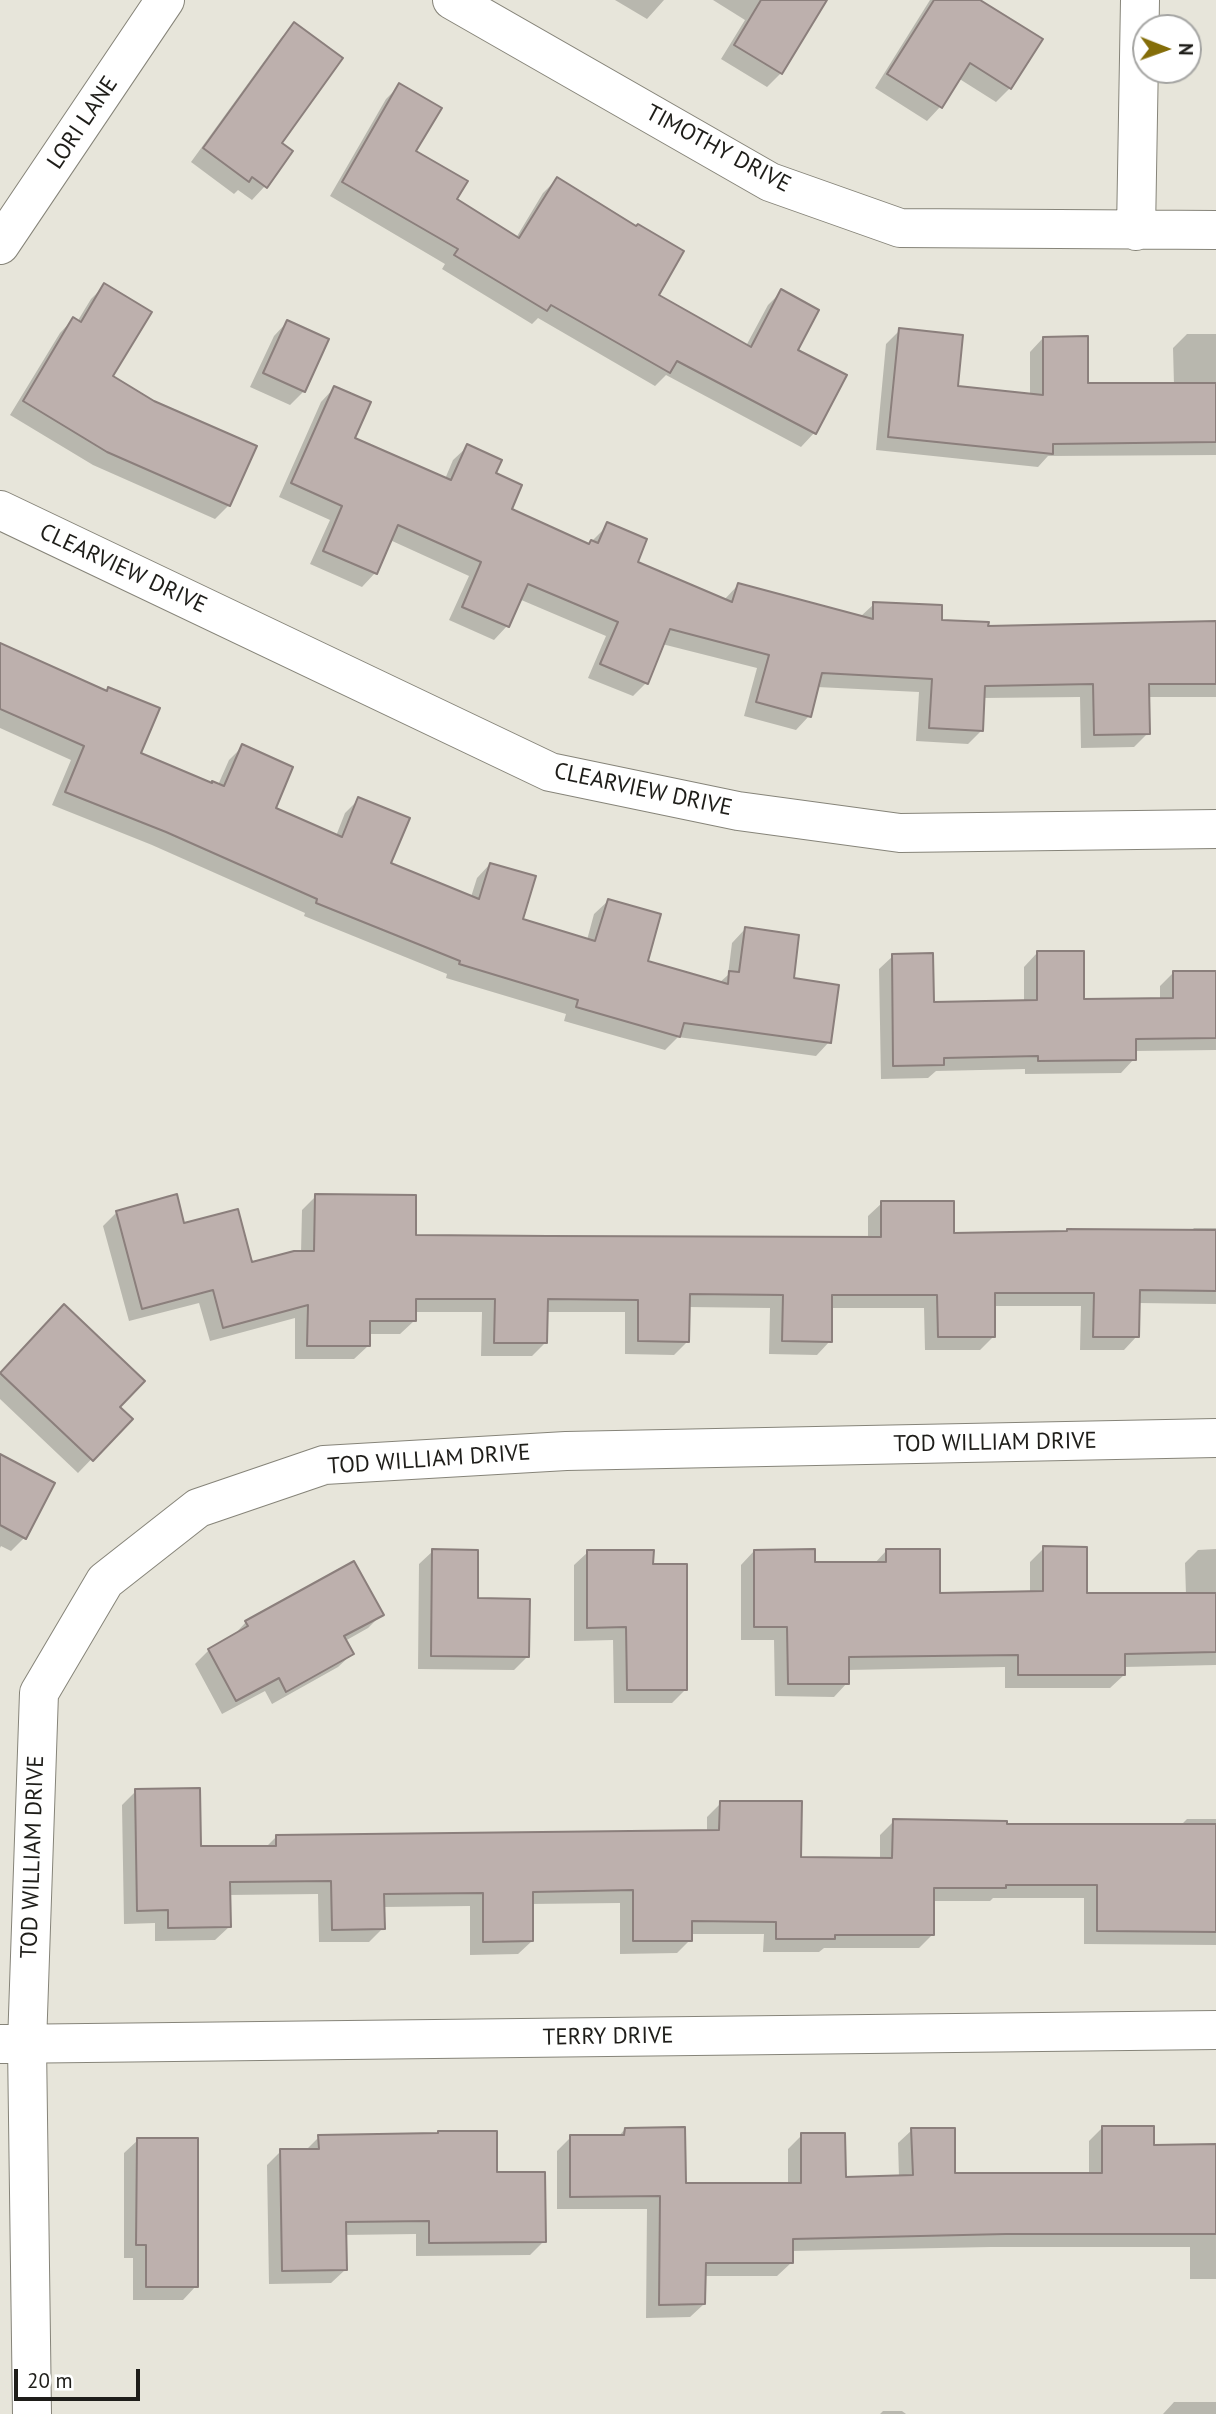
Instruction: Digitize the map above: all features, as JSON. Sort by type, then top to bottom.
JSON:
[{"type":"street","name":"LORI LANE","points":[[0,246],[165,0]]},
{"type":"street","name":"TIMOTHY DRIVE","points":[[452,0],[770,182],[900,228],[1216,230]]},
{"type":"street","points":[[1136,231],[1140,0]]},
{"type":"street","name":"CLEARVIEW DRIVE","points":[[0,510],[550,772],[738,811],[900,834],[1216,829]]},
{"type":"street","name":"TOD WILLIAM DRIVE","points":[[32,2414],[13,2044],[39,1693],[105,1581],[198,1508],[324,1465],[566,1451],[1216,1438]]},
{"type":"street","name":"TERRY DRIVE","points":[[13,2044],[1216,2030]]},
{"type":"building","points":[[761,0],[827,0],[782,74],[734,45]]},
{"type":"building","points":[[934,0],[980,0],[1043,39],[1011,89],[970,63],[942,108],[887,74]]},
{"type":"building","points":[[294,22],[343,58],[282,143],[293,151],[267,188],[252,177],[249,182],[203,148]]},
{"type":"building","points":[[399,83],[442,108],[416,151],[468,181],[457,199],[519,238],[557,177],[636,226],[638,224],[684,251],[659,295],[751,347],[781,289],[819,310],[798,350],[847,375],[816,434],[677,361],[670,373],[551,305],[547,311],[454,255],[458,249],[342,182]]},
{"type":"building","points":[[104,283],[152,312],[113,376],[154,401],[257,446],[230,506],[107,452],[23,401],[73,317],[81,322]]},
{"type":"building","points":[[287,320],[329,339],[305,392],[263,373]]},
{"type":"building","points":[[899,328],[963,335],[958,386],[1043,395],[1043,337],[1088,336],[1088,383],[1216,383],[1216,442],[1053,444],[1053,454],[888,437]]},
{"type":"building","points":[[334,386],[371,402],[355,438],[451,480],[467,444],[502,460],[496,473],[522,485],[512,509],[589,544],[591,540],[598,543],[607,522],[647,539],[638,562],[732,602],[738,583],[873,619],[873,602],[942,605],[942,620],[989,622],[988,626],[1216,621],[1216,684],[1149,684],[1150,734],[1094,735],[1093,684],[985,686],[983,731],[929,728],[932,679],[822,673],[811,717],[756,702],[769,655],[670,629],[648,684],[600,664],[618,622],[528,584],[509,627],[462,607],[481,562],[398,525],[377,574],[323,551],[342,506],[291,483]]},
{"type":"building","points":[[0,643],[107,691],[108,687],[160,708],[141,753],[224,786],[242,744],[293,767],[276,808],[342,837],[358,797],[410,818],[391,863],[479,899],[490,863],[536,876],[523,919],[595,941],[608,899],[661,914],[648,961],[728,984],[729,971],[739,972],[745,927],[799,935],[794,978],[839,985],[831,1043],[684,1023],[680,1037],[576,1007],[578,1000],[459,964],[460,961],[316,903],[317,899],[166,832],[65,792],[84,746],[0,709]]},
{"type":"building","points":[[1037,951],[1084,951],[1084,999],[1173,998],[1173,971],[1216,971],[1216,1038],[1136,1039],[1136,1060],[1038,1061],[1038,1056],[944,1058],[944,1065],[893,1066],[892,954],[933,953],[934,1002],[1037,1000]]},
{"type":"building","points":[[177,1194],[184,1223],[238,1209],[252,1262],[294,1251],[314,1251],[315,1194],[416,1195],[416,1235],[881,1237],[881,1201],[954,1201],[954,1233],[1067,1229],[1216,1230],[1216,1291],[1140,1290],[1139,1337],[1093,1337],[1094,1293],[995,1293],[995,1337],[938,1337],[937,1295],[832,1295],[832,1342],[782,1341],[783,1295],[690,1294],[689,1342],[638,1341],[638,1300],[548,1299],[547,1343],[494,1343],[495,1299],[416,1299],[416,1321],[370,1321],[370,1346],[307,1346],[308,1305],[223,1328],[213,1290],[142,1309],[116,1211]]},
{"type":"building","points":[[64,1304],[145,1381],[120,1407],[133,1419],[93,1461],[0,1373]]},
{"type":"building","points":[[0,1454],[55,1483],[26,1539],[0,1525]]},
{"type":"building","points":[[1043,1546],[1087,1547],[1087,1593],[1216,1593],[1216,1652],[1125,1654],[1125,1675],[1018,1675],[1018,1655],[849,1657],[849,1684],[788,1684],[787,1627],[754,1627],[754,1550],[815,1549],[815,1562],[886,1562],[886,1549],[940,1549],[940,1593],[1043,1591]]},
{"type":"building","points":[[432,1549],[478,1550],[478,1598],[530,1599],[529,1657],[431,1656]]},
{"type":"building","points":[[587,1550],[654,1550],[653,1564],[687,1564],[687,1690],[627,1690],[626,1627],[587,1628]]},
{"type":"building","points":[[354,1561],[384,1615],[344,1636],[354,1654],[286,1692],[279,1678],[236,1701],[208,1649],[248,1626],[245,1621]]},
{"type":"building","points":[[200,1788],[201,1846],[276,1846],[276,1835],[719,1830],[720,1801],[802,1801],[801,1857],[892,1858],[893,1819],[1007,1821],[1007,1824],[1216,1824],[1216,1932],[1097,1931],[1097,1885],[1006,1885],[1006,1888],[934,1888],[934,1935],[835,1935],[835,1939],[776,1939],[776,1922],[692,1921],[692,1941],[633,1941],[633,1890],[533,1892],[533,1941],[483,1942],[483,1893],[384,1894],[385,1929],[332,1930],[331,1881],[230,1882],[231,1927],[168,1928],[168,1910],[137,1911],[135,1789]]},
{"type":"building","points":[[1102,2126],[1154,2126],[1154,2145],[1216,2144],[1216,2234],[1006,2234],[793,2239],[793,2263],[706,2263],[705,2304],[659,2305],[660,2196],[570,2197],[570,2135],[624,2135],[625,2128],[685,2127],[686,2183],[801,2183],[801,2133],[845,2133],[846,2177],[913,2175],[911,2128],[955,2128],[955,2173],[1102,2173]]},
{"type":"building","points":[[497,2131],[497,2172],[545,2172],[546,2242],[429,2243],[429,2221],[346,2222],[347,2270],[282,2271],[280,2149],[319,2149],[318,2135]]},
{"type":"building","points":[[137,2138],[198,2138],[198,2287],[146,2287],[146,2245],[136,2245]]}]
